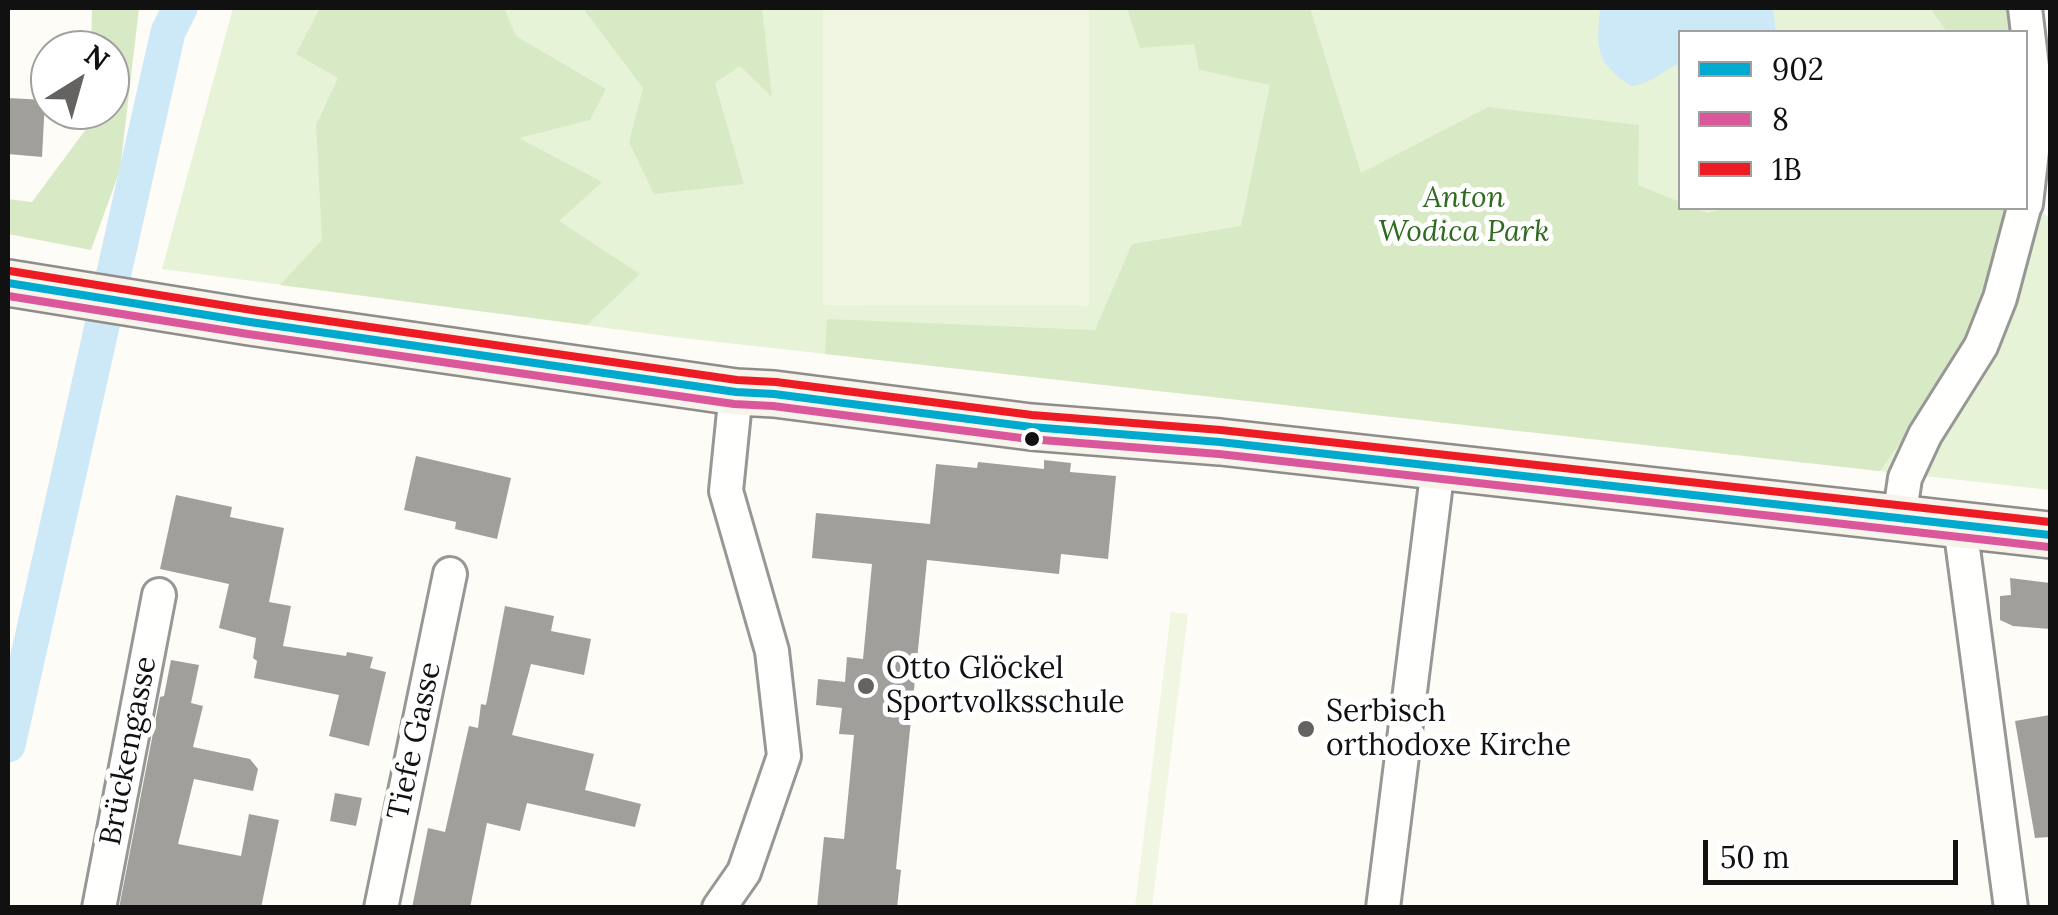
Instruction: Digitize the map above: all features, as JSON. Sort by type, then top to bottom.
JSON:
[{"type":"main road","points":[[8,283],[736,392],[1031,427],[1220,442],[2050,536]]},
{"type":"street","points":[[2028,33],[2037,108],[2028,182]]},
{"type":"street","points":[[1899,518],[1905,478],[1925,435],[1981,346],[2000,298],[2024,210]]},
{"type":"street","points":[[719,908],[744,872],[784,756],[772,651],[726,490],[736,392]]},
{"type":"street","points":[[1382,908],[1438,467]]},
{"type":"street","points":[[1960,526],[2011,908]]},
{"type":"street","name":"Tiefe Gasse","points":[[381,908],[450,574]]},
{"type":"street","name":"Brückengasse","points":[[99,908],[159,595]]},
{"type":"green space","points":[[92,8],[139,8],[130,85],[130,30],[91,30]]},
{"type":"green space","name":"Anton Wodica Park","points":[[233,8],[2014,8],[2017,30],[1678,30],[1678,210],[2028,210],[2028,203],[2050,218],[2050,490],[682,338],[162,269]]},
{"type":"green space","points":[[320,8],[504,8],[516,36],[606,89],[590,120],[519,138],[602,182],[559,221],[640,274],[587,325],[280,285],[322,240],[316,125],[338,78],[296,54]]},
{"type":"green space","points":[[762,8],[772,97],[740,66],[715,83],[744,184],[654,194],[629,142],[643,88],[585,11]]},
{"type":"green space","points":[[823,8],[1089,8],[1089,306],[823,305]]},
{"type":"green space","points":[[1127,8],[1310,8],[1361,173],[1488,107],[1639,125],[1638,185],[1678,201],[1678,210],[2012,210],[1960,358],[1880,471],[825,354],[827,319],[1095,330],[1132,244],[1241,226],[1270,85],[1199,70],[1194,44],[1140,48]]},
{"type":"green space","points":[[1930,8],[2014,8],[2017,30],[1946,30]]},
{"type":"green space","points":[[85,130],[125,130],[120,170],[91,250],[8,234],[8,199],[32,202]]},
{"type":"green space","points":[[1171,612],[1188,614],[1152,907],[1135,907]]},
{"type":"water","points":[[1600,8],[1773,8],[1776,30],[1678,30],[1678,65],[1631,86],[1604,61],[1598,34]]},
{"type":"building","points":[[8,98],[30,99],[30,130],[43,130],[42,157],[8,154]]},
{"type":"building","points":[[416,456],[511,478],[497,539],[455,529],[456,522],[404,510]]},
{"type":"building","name":"Otto Glöckel Sportvolksschule","points":[[1044,460],[1071,463],[1070,472],[1116,476],[1108,559],[1061,554],[1059,574],[927,560],[896,869],[901,870],[897,908],[817,908],[824,837],[844,839],[854,735],[839,734],[842,708],[816,705],[818,679],[845,682],[847,657],[863,659],[872,564],[812,558],[816,513],[930,524],[936,464],[977,468],[978,462],[1044,469]]},
{"type":"building","points":[[176,495],[232,507],[230,517],[284,528],[269,602],[291,606],[283,646],[373,657],[370,668],[386,672],[369,746],[329,736],[339,695],[254,678],[256,638],[219,628],[229,584],[160,569]]},
{"type":"building","points":[[2010,578],[2050,583],[2050,629],[2013,626],[2000,620],[2000,596],[2011,595]]},
{"type":"building","points":[[505,606],[554,616],[551,631],[591,639],[584,675],[531,664],[512,735],[594,754],[585,790],[641,804],[635,827],[527,803],[520,831],[487,823],[470,908],[412,908],[428,828],[445,832],[469,726],[478,728],[481,704],[486,705]]},
{"type":"building","points":[[171,660],[199,665],[191,703],[203,706],[193,747],[250,759],[258,769],[253,791],[194,779],[178,844],[241,856],[249,814],[279,820],[261,908],[119,908],[160,697],[164,696]]},
{"type":"building","points":[[2050,715],[2050,837],[2035,838],[2015,721]]},
{"type":"building","points":[[335,793],[362,798],[356,826],[330,821]]},
{"type":"waterway","points":[[8,745],[168,32],[180,8]]},
{"type":"transit line","name":"1B","points":[[10,271],[737,380],[1032,415],[1221,430],[2050,522]]},
{"type":"transit line","name":"902","points":[[8,283],[736,392],[2050,535]]},
{"type":"transit line","name":"8","points":[[8,296],[734,404],[2049,547]]},
{"type":"place","name":"Otto Glöckel Sportvolksschule","points":[[866,686]]},
{"type":"place","name":"Serbisch orthodoxe Kirche","points":[[1306,729]]}]
